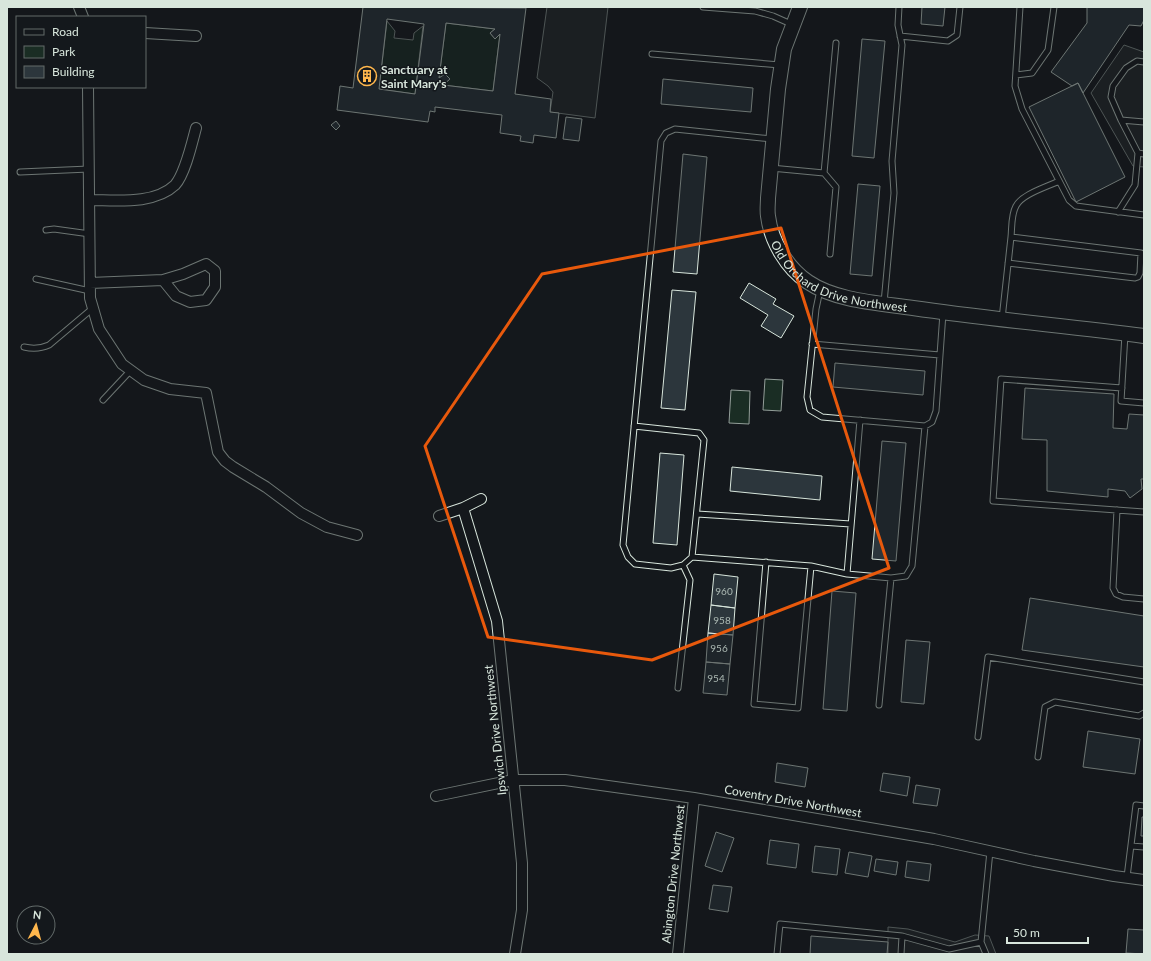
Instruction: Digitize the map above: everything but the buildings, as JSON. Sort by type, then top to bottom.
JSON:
[{"type":"street","name":"Old Orchard Drive Northwest","points":[[800,7],[792,24],[784,49],[781,65],[770,168],[768,215],[775,241],[784,257],[806,281],[820,289],[836,295],[884,304],[1144,336]]},
{"type":"street","points":[[146,33],[196,36]]},
{"type":"street","points":[[88,88],[90,298],[99,329],[122,364],[144,380],[170,389],[206,393],[218,452],[233,468],[266,487],[301,513],[327,527],[357,535]]},
{"type":"street","points":[[89,200],[146,199],[155,196],[175,185],[184,170],[196,128]]},
{"type":"street","points":[[90,287],[163,280],[183,274],[206,264],[215,270],[215,287],[206,300],[190,302],[176,296],[163,280]]},
{"type":"street","points":[[439,516],[462,508],[481,499]]},
{"type":"street","name":"Ipswich Drive Northwest","points":[[462,508],[497,621],[522,863],[522,910],[516,954]]},
{"type":"street","name":"Coventry Drive Northwest","points":[[436,796],[513,780],[565,780],[694,798],[934,839],[1034,861],[1144,880]]},
{"type":"street","name":"Abington Drive Northwest","points":[[678,954],[694,798]]},
{"type":"lane","points":[[703,7],[755,11],[773,16],[792,24]]},
{"type":"lane","points":[[884,304],[894,193],[892,161],[902,45],[898,25],[899,7]]},
{"type":"lane","points":[[900,36],[948,41],[957,35],[960,7]]},
{"type":"lane","points":[[1020,7],[1015,86],[1022,109],[1069,200],[1076,206],[1144,216]]},
{"type":"lane","points":[[1016,75],[1032,73],[1048,50],[1054,7]]},
{"type":"lane","points":[[824,173],[836,43]]},
{"type":"lane","points":[[652,54],[781,65]]},
{"type":"lane","points":[[1118,212],[1135,185],[1138,153],[1111,97],[1113,86],[1126,68],[1136,61],[1144,62]]},
{"type":"lane","points":[[1122,120],[1144,122]]},
{"type":"lane","points":[[634,426],[699,433],[704,440],[692,556],[683,565],[671,568],[635,564],[628,557],[623,545],[634,426],[661,141],[666,133],[675,129],[773,139]]},
{"type":"lane","points":[[1138,153],[1144,154]]},
{"type":"lane","points":[[770,168],[824,173],[836,187],[830,254]]},
{"type":"lane","points":[[20,172],[89,169]]},
{"type":"lane","points":[[1002,319],[1013,218],[1016,207],[1021,200],[1059,181]]},
{"type":"lane","points":[[46,230],[54,229],[90,234]]},
{"type":"lane","points":[[1008,264],[1135,278],[1138,277],[1140,273],[1142,253],[1011,237]]},
{"type":"lane","points":[[36,279],[90,287]]},
{"type":"lane","points":[[820,289],[812,344],[808,397],[810,410],[822,417],[925,426],[932,422],[936,411],[943,312]]},
{"type":"lane","points":[[24,347],[35,349],[43,348],[49,345],[93,308]]},
{"type":"lane","points":[[1125,333],[1121,401],[1144,403]]},
{"type":"lane","points":[[812,344],[940,355]]},
{"type":"lane","points":[[103,400],[131,370]]},
{"type":"lane","points":[[1122,388],[1002,379],[993,501],[1144,512]]},
{"type":"lane","points":[[847,574],[860,420]]},
{"type":"lane","points":[[692,556],[811,566],[847,574],[891,578],[906,576],[912,566],[925,426]]},
{"type":"lane","points":[[1117,510],[1113,588],[1116,594],[1123,597],[1144,600]]},
{"type":"lane","points":[[697,514],[851,524]]},
{"type":"lane","points":[[766,562],[754,704],[798,708],[811,566]]},
{"type":"lane","points":[[678,688],[690,580],[683,565]]},
{"type":"lane","points":[[879,705],[891,578]]},
{"type":"lane","points":[[978,737],[988,657],[1144,682]]},
{"type":"lane","points":[[1038,757],[1045,707],[1055,702],[1138,716],[1144,713]]},
{"type":"lane","points":[[1127,877],[1136,805],[1144,806]]},
{"type":"lane","points":[[1131,846],[1144,847]]},
{"type":"lane","points":[[986,954],[981,942],[990,851]]},
{"type":"lane","points":[[778,954],[780,924],[902,936],[949,949],[981,942]]},
{"type":"lane","points":[[901,954],[902,936]]},
{"type":"highlighted area","points":[[781,228],[889,568],[652,660],[488,637],[425,446],[542,274]]},
{"type":"green space","points":[[387,21],[395,31],[394,38],[413,40],[414,33],[423,26],[415,94],[379,89]]},
{"type":"green space","points":[[446,23],[495,29],[490,33],[495,39],[500,34],[493,91],[443,85],[450,79],[445,74],[439,78]]},
{"type":"green space","points":[[765,379],[783,380],[781,411],[763,410]]},
{"type":"green space","points":[[731,390],[750,391],[749,424],[729,423]]},
{"type":"shaded area","points":[[547,7],[608,7],[595,118],[550,112],[553,92],[548,86],[537,78]]},
{"type":"shaded area","points":[[1124,45],[1144,52],[1144,167],[1133,166],[1091,93]]},
{"type":"shaded area","points":[[888,927],[908,929],[955,942],[975,935],[989,936],[996,954],[888,954]]},
{"type":"place","name":"Sanctuary at Saint Mary's","points":[[367,76]]}]
